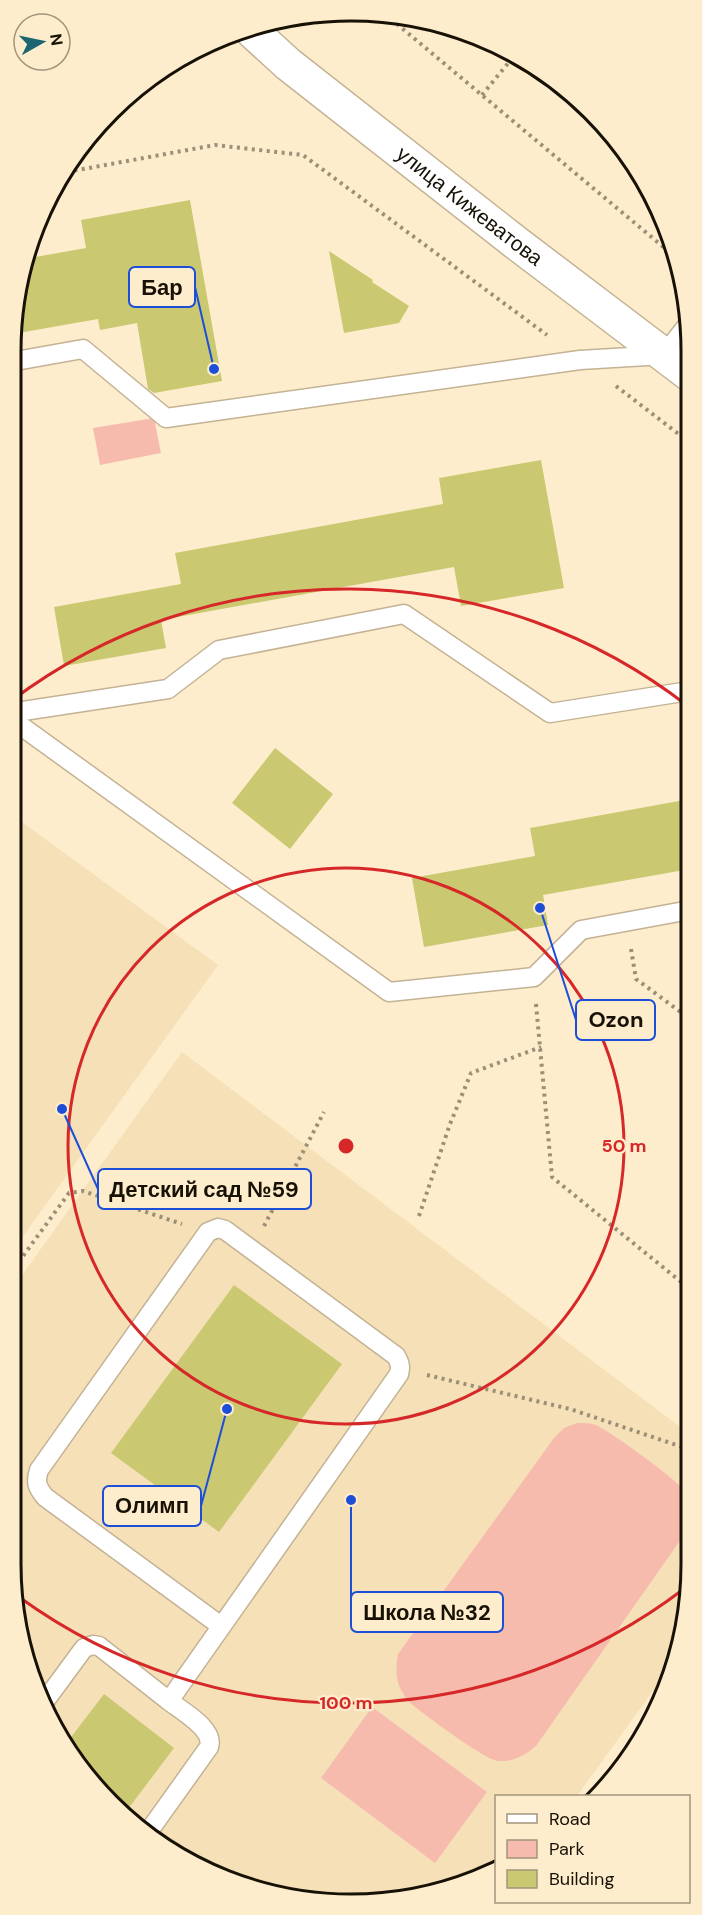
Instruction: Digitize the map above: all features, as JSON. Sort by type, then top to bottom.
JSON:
[{"type":"main road","name":"улица Кижеватова","points":[[256,35],[288,64],[676,365]]},
{"type":"lane","points":[[21,360],[83,349],[166,418],[580,360],[676,365],[681,349]]},
{"type":"lane","points":[[21,711],[168,689],[219,650],[404,614],[550,713],[681,692]]},
{"type":"lane","points":[[21,726],[389,992],[534,977],[581,930],[681,912]]},
{"type":"lane","points":[[169,1701],[401,1368],[396,1356],[225,1230],[218,1228],[208,1232],[39,1470],[36,1480],[38,1489],[45,1497],[221,1626]]},
{"type":"lane","points":[[49,1696],[84,1648],[99,1646],[207,1731],[211,1742],[209,1747],[152,1827]]},
{"type":"path","points":[[398,25],[664,247]]},
{"type":"path","points":[[482,95],[509,62]]},
{"type":"path","points":[[75,170],[215,145],[303,155],[681,436]]},
{"type":"path","points":[[534,977],[552,1178],[681,1282]]},
{"type":"path","points":[[636,979],[681,1012]]},
{"type":"path","points":[[419,1216],[450,1124],[471,1073],[540,1047]]},
{"type":"path","points":[[251,1250],[324,1112]]},
{"type":"path","points":[[21,1259],[69,1193],[83,1191],[208,1232]]},
{"type":"path","points":[[401,1368],[570,1409],[681,1446]]},
{"type":"shaded area","points":[[21,821],[218,965],[21,1239]]},
{"type":"shaded area","points":[[182,1052],[681,1427],[680,1586],[670,1649],[658,1684],[578,1795],[495,1795],[495,1861],[457,1876],[415,1888],[351,1894],[287,1888],[225,1869],[186,1850],[133,1812],[89,1765],[65,1729],[46,1690],[27,1628],[21,1564],[21,1277]]},
{"type":"green space","points":[[154,418],[161,453],[100,465],[93,428]]},
{"type":"green space","points":[[577,1423],[594,1424],[642,1456],[679,1485],[681,1487],[681,1539],[536,1746],[519,1757],[498,1761],[468,1745],[409,1702],[398,1681],[396,1668],[398,1654],[554,1438],[564,1428]]},
{"type":"green space","points":[[372,1707],[487,1792],[435,1863],[321,1778]]},
{"type":"building","points":[[190,200],[222,381],[154,393],[148,389],[137,323],[100,330],[98,319],[22,332],[27,287],[35,257],[86,248],[81,220]]},
{"type":"building","points":[[329,251],[409,306],[399,323],[344,333]]},
{"type":"building","points":[[541,460],[564,588],[461,606],[454,567],[161,620],[166,648],[64,666],[54,607],[181,584],[175,553],[443,504],[439,478]]},
{"type":"building","points":[[275,748],[333,794],[290,849],[232,803]]},
{"type":"building","points":[[681,801],[681,871],[543,895],[548,925],[424,947],[412,878],[535,856],[530,828]]},
{"type":"building","points":[[234,1285],[342,1364],[219,1532],[111,1453]]},
{"type":"building","points":[[104,1694],[174,1748],[129,1808],[103,1782],[71,1738]]},
{"type":"place","name":"Бар","points":[[214,369]]},
{"type":"place","name":"Ozon","points":[[540,908]]},
{"type":"place","name":"Детский сад №59","points":[[62,1109]]},
{"type":"place","name":"Олимп","points":[[227,1409]]},
{"type":"place","name":"Школа №32","points":[[351,1500]]}]
